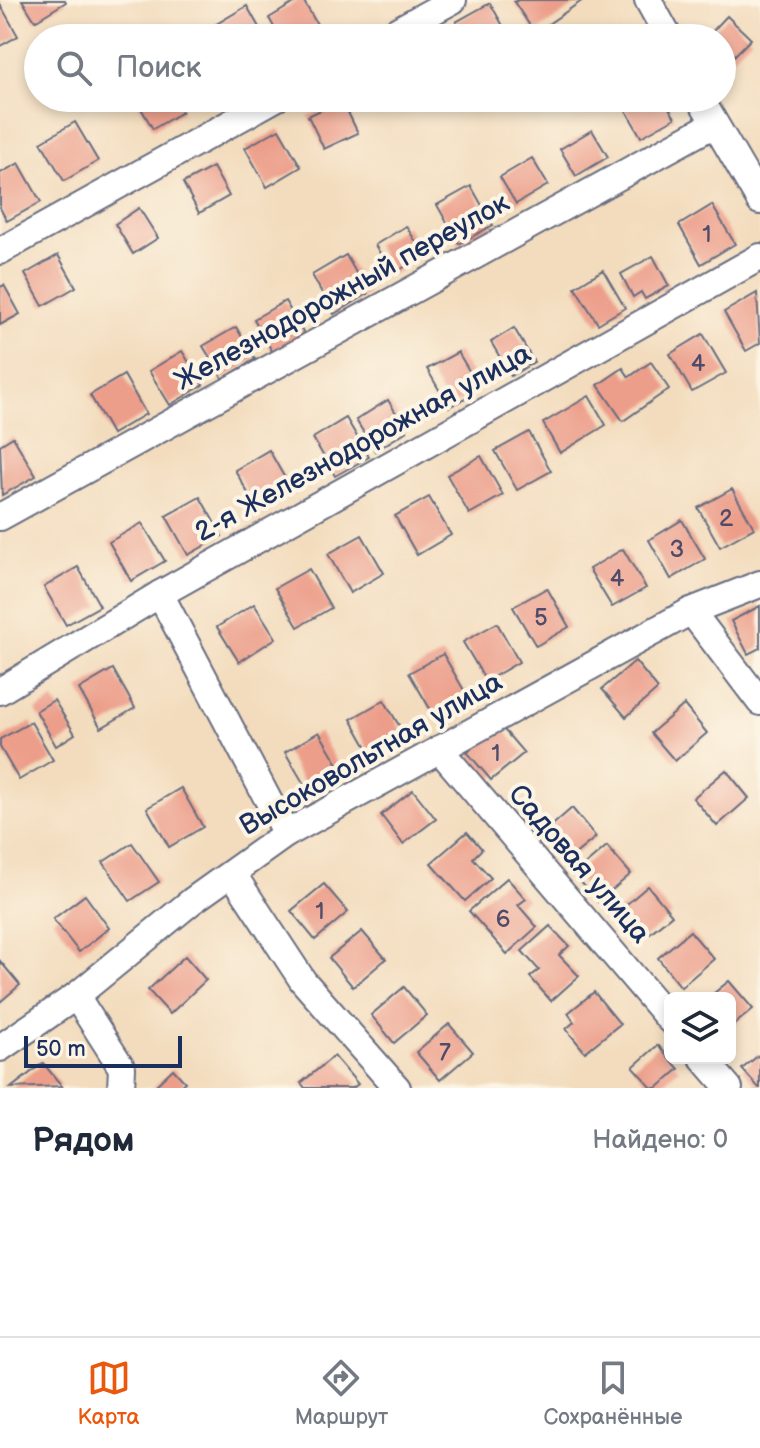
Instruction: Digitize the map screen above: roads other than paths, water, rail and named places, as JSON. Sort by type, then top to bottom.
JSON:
[{"type":"street","points":[[409,24],[453,0]]},
{"type":"street","points":[[652,2],[662,24]]},
{"type":"street","points":[[0,251],[251,112]]},
{"type":"street","points":[[708,112],[760,201]]},
{"type":"street","name":"Железнодорожный переулок","points":[[0,517],[714,124]]},
{"type":"street","name":"2-я Железнодорожная улица","points":[[0,691],[160,594],[760,257]]},
{"type":"street","name":"Высоковольтная улица","points":[[0,1048],[76,996],[286,834],[691,611],[760,584]]},
{"type":"street","points":[[160,594],[286,834]]},
{"type":"street","points":[[691,611],[760,702]]},
{"type":"street","name":"Садовая улица","points":[[439,749],[664,1013]]},
{"type":"street","points":[[232,873],[303,981],[397,1088]]},
{"type":"street","points":[[76,996],[122,1068],[121,1088]]},
{"type":"street","points":[[708,1064],[729,1088]]}]
